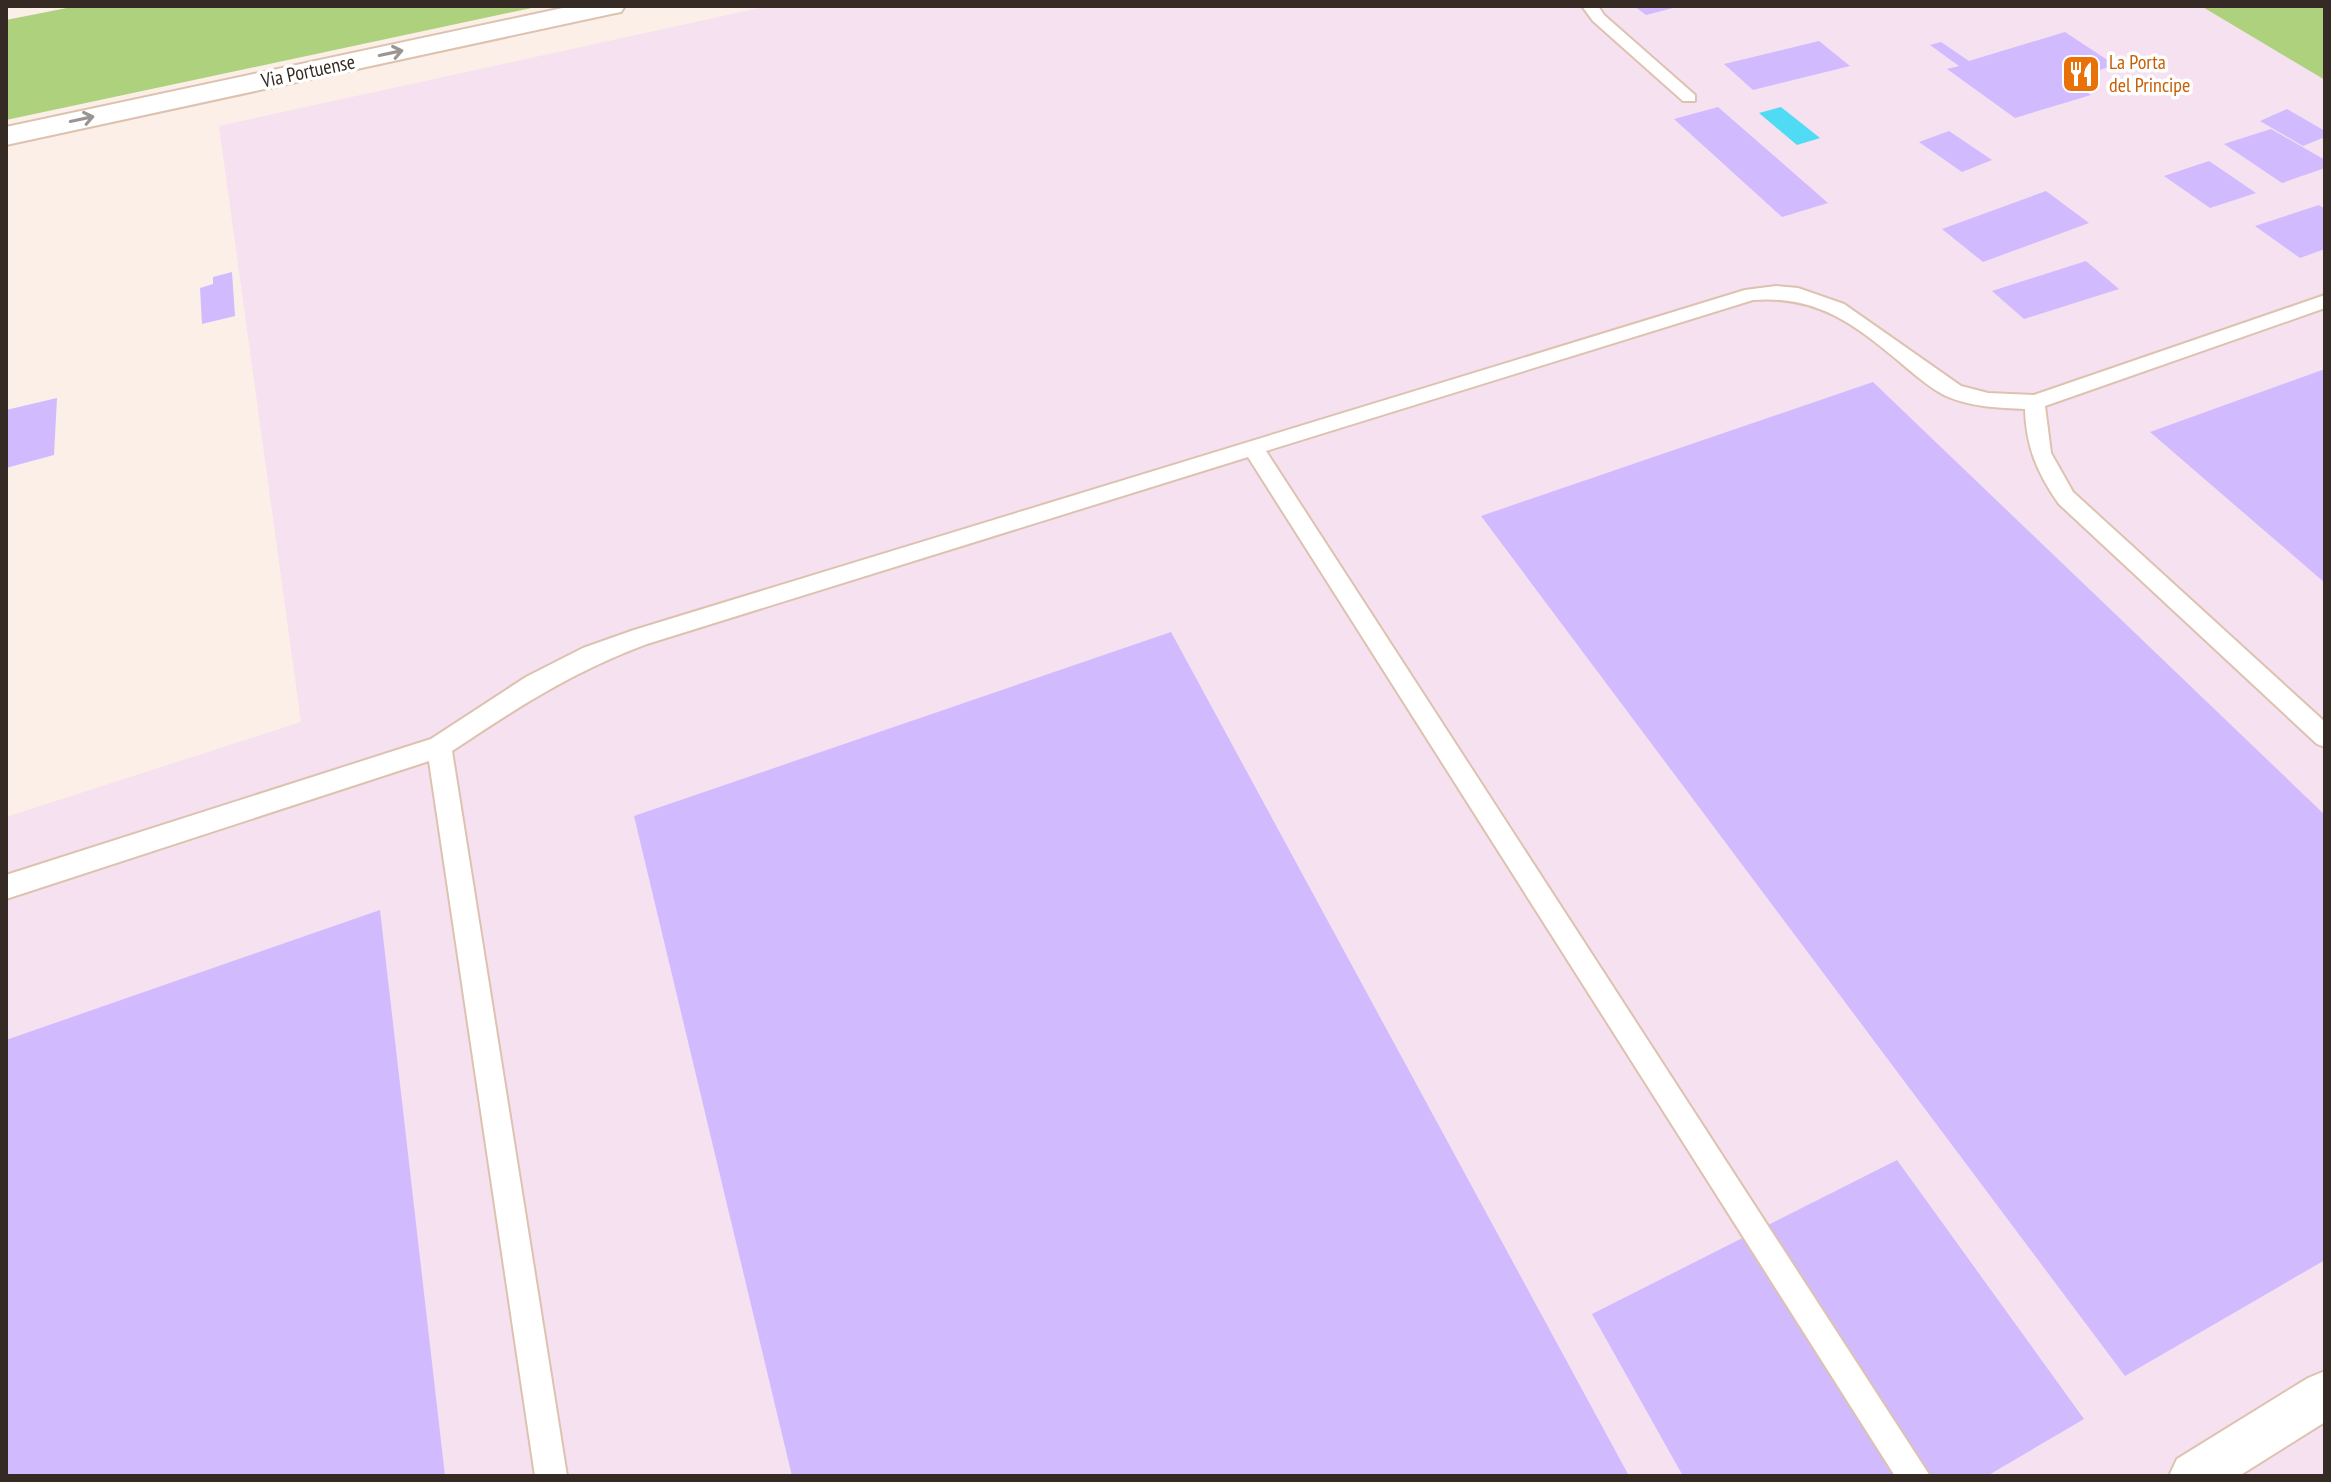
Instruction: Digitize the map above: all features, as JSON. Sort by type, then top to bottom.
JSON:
[{"type":"street","name":"Via Portuense","points":[[6,136],[611,6]]},
{"type":"street","points":[[2194,1476],[2325,1395]]},
{"type":"lane","points":[[1590,6],[1598,18],[1689,98]]},
{"type":"lane","points":[[6,887],[439,747],[534,684],[617,645],[1752,294],[1771,291],[1807,294],[1870,326],[1929,376],[1962,394],[1987,400],[2035,402],[2325,301]]},
{"type":"lane","points":[[2035,402],[2038,451],[2048,473],[2066,498],[2325,737]]},
{"type":"lane","points":[[1253,448],[1914,1476]]},
{"type":"lane","points":[[439,747],[551,1476]]},
{"type":"shaded area","points":[[769,6],[2201,6],[2325,80],[2325,1476],[6,1476],[6,817],[301,722],[219,126]]},
{"type":"green space","points":[[77,6],[541,6],[6,120],[6,20]]},
{"type":"green space","points":[[2201,6],[2325,6],[2325,80]]},
{"type":"water","points":[[1781,107],[1820,138],[1797,145],[1759,113]]},
{"type":"building","points":[[1634,6],[1677,6],[1677,7],[1646,15]]},
{"type":"building","points":[[2065,32],[2115,65],[2069,80],[2091,95],[2015,118],[1947,69],[1959,66],[1930,45],[1941,42],[1969,61]]},
{"type":"building","points":[[1819,41],[1850,66],[1753,90],[1724,64]]},
{"type":"building","points":[[1718,107],[1828,203],[1782,217],[1674,119]]},
{"type":"building","points":[[2287,109],[2325,131],[2325,137],[2303,146],[2260,121]]},
{"type":"building","points":[[2271,129],[2325,160],[2325,168],[2282,183],[2224,144]]},
{"type":"building","points":[[1949,131],[1992,160],[1962,172],[1919,142]]},
{"type":"building","points":[[2209,161],[2256,193],[2210,208],[2164,176]]},
{"type":"building","points":[[2046,191],[2089,223],[1983,262],[1942,229]]},
{"type":"building","points":[[2319,205],[2325,209],[2325,249],[2300,258],[2255,226]]},
{"type":"building","points":[[2086,261],[2119,289],[2024,319],[1992,291]]},
{"type":"building","points":[[232,272],[235,316],[202,324],[200,288],[213,284],[213,277]]},
{"type":"building","points":[[2325,369],[2325,583],[2150,432]]},
{"type":"building","points":[[1873,382],[2325,815],[2325,1260],[2125,1376],[1481,516]]},
{"type":"building","points":[[57,398],[54,455],[6,468],[6,410]]},
{"type":"building","points":[[1171,632],[1629,1476],[792,1476],[634,816]]},
{"type":"building","points":[[380,910],[445,1476],[6,1476],[6,1040]]},
{"type":"building","points":[[1897,1160],[2084,1419],[1987,1476],[1683,1476],[1592,1314]]},
{"type":"place","name":"La Porta del Principe","points":[[2081,74]]}]
